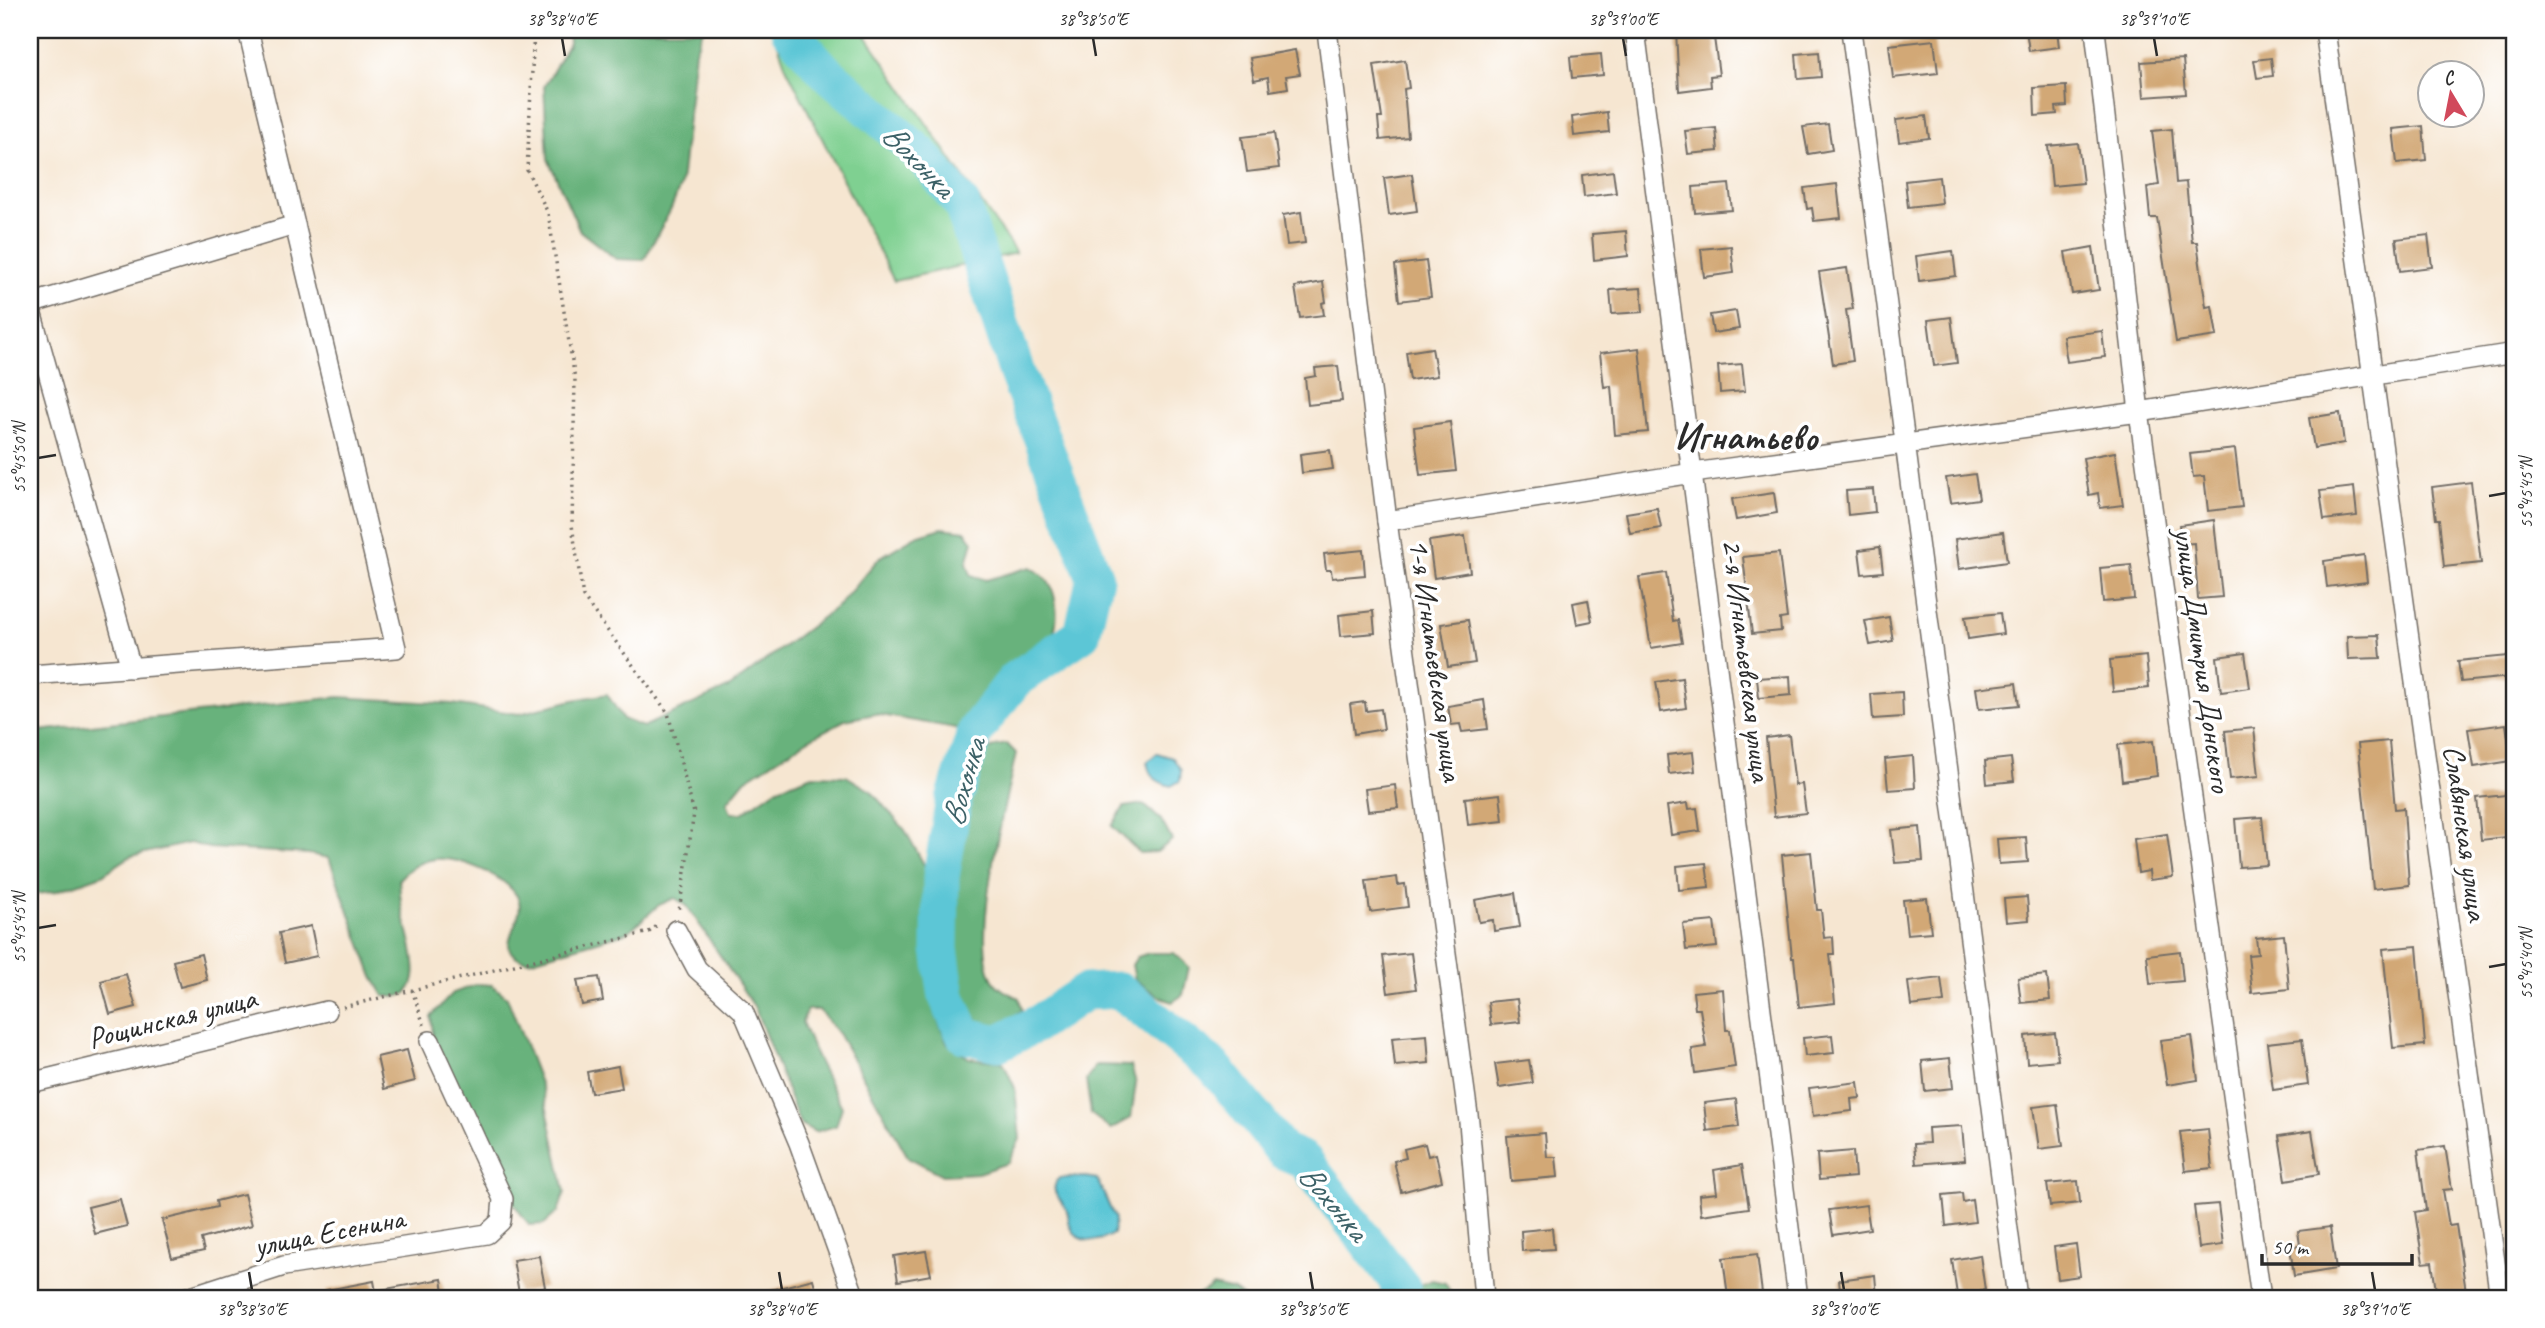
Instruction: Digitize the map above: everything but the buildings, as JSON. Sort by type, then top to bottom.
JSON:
[{"type":"street","points":[[30,675],[396,648],[248,30]]},
{"type":"street","name":"1-я Игнатьевская улица","points":[[1328,30],[1387,521],[1469,1122],[1484,1298]]},
{"type":"street","name":"2-я Игнатьевская улица","points":[[1635,30],[1798,1298]]},
{"type":"street","points":[[1851,30],[2017,1298]]},
{"type":"street","name":"улица Дмитрия Донского","points":[[2095,30],[2139,412],[2261,1298]]},
{"type":"street","name":"Славянская улица","points":[[2325,30],[2500,1298]]},
{"type":"street","points":[[131,668],[30,306],[295,225]]},
{"type":"street","points":[[1387,521],[1693,473],[2139,412],[2515,353]]},
{"type":"street","points":[[671,921],[697,969],[743,1011],[799,1143],[855,1298]]},
{"type":"street","name":"Рощинская улица","points":[[30,1083],[327,1011]]},
{"type":"street","name":"улица Есенина","points":[[185,1298],[284,1266],[487,1234],[501,1220],[503,1199],[430,1041]]},
{"type":"path","points":[[327,1011],[649,932],[671,921],[694,813],[668,713],[583,597],[572,525],[575,379],[548,212],[527,170],[534,30]]},
{"type":"path","points":[[412,990],[430,1041]]},
{"type":"green space","points":[[568,30],[703,30],[695,51],[681,184],[644,260],[616,259],[580,231],[548,159],[544,87],[569,43]]},
{"type":"green space","points":[[773,30],[862,30],[1016,253],[894,281],[786,67]]},
{"type":"green space","points":[[942,528],[965,531],[973,541],[967,563],[971,575],[986,580],[1031,567],[1045,578],[1056,606],[1053,636],[1046,646],[986,691],[966,730],[875,714],[845,720],[809,739],[745,780],[727,802],[731,813],[742,813],[778,788],[813,775],[846,776],[871,791],[905,830],[926,868],[932,1005],[947,1043],[969,1058],[1003,1062],[1015,1088],[1020,1139],[1008,1163],[978,1173],[942,1175],[908,1157],[839,1035],[819,1010],[807,1010],[802,1022],[816,1057],[842,1107],[836,1126],[815,1132],[800,1124],[755,1008],[687,906],[675,898],[659,905],[628,932],[529,961],[516,957],[510,950],[511,934],[520,905],[511,888],[490,874],[465,863],[440,859],[425,861],[399,879],[402,909],[413,952],[414,980],[409,990],[399,996],[384,996],[373,977],[329,858],[309,854],[209,848],[190,843],[131,856],[102,875],[57,891],[30,895],[30,732],[339,697],[453,704],[519,714],[607,694],[623,719],[643,727],[730,687],[840,604],[879,558],[916,536]]},
{"type":"green space","points":[[1007,744],[1016,753],[992,869],[985,934],[987,960],[993,980],[1001,989],[1019,998],[1022,1010],[999,1029],[979,1023],[963,999],[954,957],[955,872],[977,776],[988,750]]},
{"type":"green space","points":[[1143,804],[1161,820],[1172,840],[1157,852],[1140,853],[1112,826],[1124,807]]},
{"type":"green space","points":[[1149,953],[1174,953],[1189,967],[1183,995],[1172,1002],[1156,995],[1135,979],[1132,965],[1137,957]]},
{"type":"green space","points":[[478,984],[492,985],[507,997],[543,1091],[565,1192],[558,1212],[544,1224],[529,1225],[507,1194],[433,1036],[431,1016],[453,993]]},
{"type":"green space","points":[[1096,1065],[1131,1066],[1136,1083],[1131,1118],[1111,1129],[1091,1114],[1086,1080]]},
{"type":"green space","points":[[1432,1280],[1445,1283],[1454,1298],[1411,1298],[1419,1285]]},
{"type":"green space","points":[[1213,1286],[1234,1291],[1244,1298],[1194,1298]]},
{"type":"water","points":[[1157,753],[1173,758],[1181,770],[1180,781],[1171,786],[1158,781],[1152,775],[1147,762]]},
{"type":"water","points":[[1059,1178],[1097,1179],[1115,1219],[1113,1234],[1102,1239],[1084,1240],[1075,1233],[1065,1206],[1054,1188]]},
{"type":"waterway","name":"Вохонка","points":[[789,30],[824,70],[923,156],[962,205],[1017,373],[1095,578],[1082,634],[1015,680],[976,730],[954,799],[941,877],[940,949],[947,997],[964,1035],[998,1043],[1039,1023],[1085,992],[1119,990],[1215,1068],[1283,1151],[1304,1160],[1402,1287],[1397,1298]]},
{"type":"district","name":"Игнатьево","points":[[1746,436]]}]
